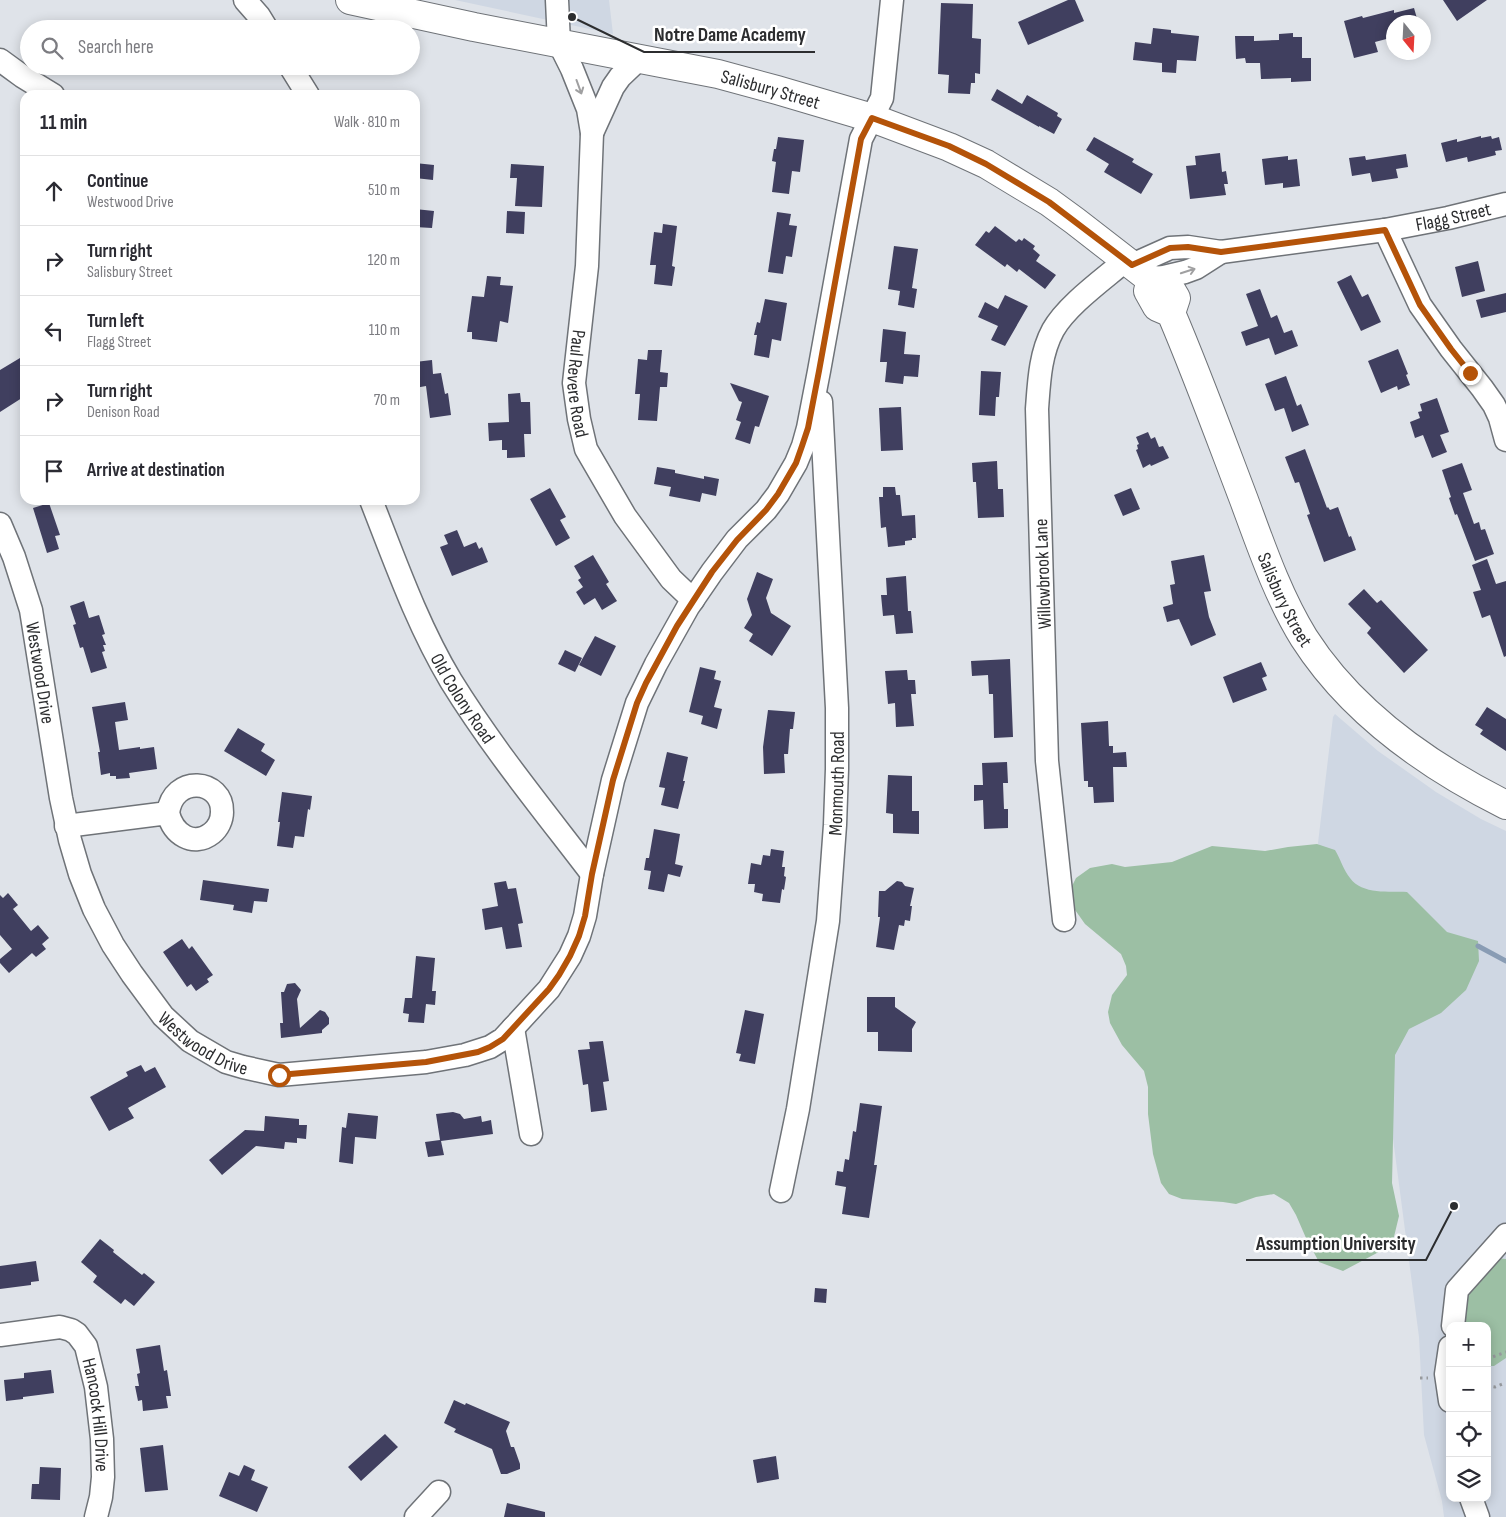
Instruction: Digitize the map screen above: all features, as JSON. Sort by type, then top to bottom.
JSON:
[{"type":"main road","name":"Salisbury Street","points":[[350,0],[474,27],[726,76],[872,118],[949,146],[986,164],[1075,220],[1136,268],[1166,281],[1176,298],[1171,313],[1263,552],[1304,638],[1344,689],[1391,733],[1443,770],[1506,805]]},
{"type":"street","points":[[245,0],[261,20]]},
{"type":"street","points":[[557,0],[559,43]]},
{"type":"street","name":"Westwood Drive","points":[[0,524],[14,557],[31,610],[66,826],[74,858],[86,891],[103,927],[132,974],[157,1009],[174,1028],[196,1045],[226,1062],[279,1075],[426,1062],[478,1052],[490,1047],[503,1039],[549,989],[570,956],[579,936],[585,916],[592,874],[613,780],[637,703],[656,664],[693,600],[737,540],[766,510],[788,479],[796,463],[808,428],[861,139],[882,98],[892,0]]},
{"type":"street","name":"Paul Revere Road","points":[[559,43],[588,109],[592,133],[587,266],[574,383],[586,448],[625,516],[670,579],[693,600]]},
{"type":"street","name":"Paul Revere Road","points":[[592,133],[612,87],[640,58]]},
{"type":"street","points":[[0,60],[20,75]]},
{"type":"street","points":[[21,75],[45,90]]},
{"type":"street","points":[[296,75],[305,90]]},
{"type":"street","name":"Flagg Street","points":[[1136,268],[1185,272],[1196,268],[1221,252],[1385,230],[1448,218],[1506,204]]},
{"type":"street","points":[[1385,230],[1420,305],[1494,405],[1506,440]]},
{"type":"street","name":"Willowbrook Lane","points":[[1064,920],[1046,761],[1038,392],[1043,360],[1054,328],[1076,303],[1136,268]]},
{"type":"street","name":"Monmouth Road","points":[[782,1191],[798,1110],[828,921],[838,769],[837,708],[819,371]]},
{"type":"street","name":"Old Colony Road","points":[[373,505],[415,609],[451,680],[477,722],[592,874]]},
{"type":"street","points":[[66,826],[168,813]]},
{"type":"street","points":[[513,1028],[531,1134]]},
{"type":"street","points":[[1453,1322],[1457,1290],[1506,1235]]},
{"type":"street","name":"Hancock Hill Drive","points":[[0,1335],[60,1327],[72,1330],[86,1346],[96,1387],[102,1439],[103,1478],[96,1517]]},
{"type":"street","points":[[416,1517],[440,1492]]},
{"type":"street","points":[[1472,1502],[1478,1517]]},
{"type":"path","points":[[1491,1358],[1506,1352]]},
{"type":"path","points":[[1491,1386],[1496,1387],[1505,1383]]},
{"type":"shaded area","points":[[455,0],[609,0],[613,34]]},
{"type":"shaded area","points":[[1335,714],[1378,751],[1436,792],[1481,819],[1506,831],[1506,1517],[1444,1517],[1442,1501],[1424,1435],[1419,1337],[1386,1085],[1318,843],[1333,717]]},
{"type":"green space","points":[[1317,844],[1335,850],[1346,872],[1355,883],[1369,890],[1407,892],[1447,932],[1478,941],[1479,961],[1466,990],[1441,1013],[1409,1029],[1395,1055],[1392,1183],[1399,1216],[1392,1245],[1343,1271],[1319,1262],[1289,1203],[1274,1194],[1256,1197],[1236,1204],[1182,1199],[1169,1194],[1161,1183],[1153,1154],[1148,1114],[1148,1087],[1144,1071],[1122,1045],[1110,1023],[1108,1012],[1112,995],[1127,975],[1126,966],[1121,954],[1085,924],[1073,907],[1070,890],[1076,878],[1090,868],[1112,864],[1125,867],[1172,862],[1212,846],[1265,851]]},
{"type":"green space","points":[[1495,1258],[1506,1259],[1506,1358],[1494,1366],[1491,1366],[1491,1322],[1459,1322],[1467,1299]]},
{"type":"building","points":[[1068,0],[1075,0],[1084,21],[1028,45],[1018,22]]},
{"type":"building","points":[[1443,0],[1487,0],[1457,21]]},
{"type":"building","points":[[941,3],[973,4],[972,38],[981,39],[980,74],[975,73],[975,83],[971,83],[970,94],[948,93],[949,75],[938,74]]},
{"type":"building","points":[[1414,8],[1416,15],[1386,15],[1386,39],[1375,42],[1378,52],[1354,58],[1344,21],[1394,10],[1394,13]]},
{"type":"building","points":[[1153,28],[1171,30],[1171,33],[1199,36],[1196,61],[1177,60],[1176,73],[1162,72],[1162,63],[1133,60],[1135,42],[1151,44]]},
{"type":"building","points":[[1293,33],[1293,37],[1302,37],[1302,58],[1311,58],[1311,81],[1291,82],[1291,78],[1261,79],[1260,63],[1246,63],[1245,58],[1236,59],[1235,36],[1254,36],[1254,41],[1279,40],[1279,34]]},
{"type":"building","points":[[997,89],[1022,104],[1027,95],[1058,113],[1057,116],[1062,119],[1054,134],[991,100]]},
{"type":"building","points":[[1481,136],[1481,138],[1491,136],[1492,139],[1499,137],[1502,150],[1495,151],[1496,155],[1468,162],[1467,157],[1446,162],[1441,143],[1457,139],[1457,142]]},
{"type":"building","points":[[778,137],[804,140],[800,172],[792,171],[789,194],[772,192],[776,162],[772,161]]},
{"type":"building","points":[[1094,137],[1134,159],[1132,162],[1153,174],[1141,194],[1104,172],[1109,164],[1086,150]]},
{"type":"building","points":[[1220,153],[1222,172],[1226,171],[1228,184],[1224,184],[1226,195],[1190,199],[1186,166],[1196,165],[1195,156]]},
{"type":"building","points":[[1406,154],[1408,167],[1396,169],[1398,178],[1372,182],[1370,173],[1352,176],[1349,158],[1365,156],[1366,160]]},
{"type":"building","points":[[1288,156],[1288,160],[1297,159],[1300,186],[1283,188],[1283,183],[1265,185],[1262,159]]},
{"type":"building","points":[[420,164],[434,165],[433,180],[420,179]]},
{"type":"building","points":[[511,164],[544,166],[542,207],[515,206],[517,178],[510,178]]},
{"type":"building","points":[[420,210],[434,211],[432,228],[420,227]]},
{"type":"building","points":[[507,211],[525,212],[524,234],[506,233]]},
{"type":"building","points":[[777,212],[791,214],[789,225],[797,226],[792,257],[786,256],[783,274],[768,272]]},
{"type":"building","points":[[663,224],[677,226],[672,266],[675,267],[672,286],[654,284],[656,265],[650,265],[654,232],[662,233]]},
{"type":"building","points":[[995,226],[1016,242],[1019,239],[1022,241],[1024,238],[1035,246],[1033,249],[1040,255],[1036,261],[1056,275],[1045,289],[1019,269],[1017,272],[1007,264],[1005,267],[975,245],[986,231],[989,233]]},
{"type":"building","points":[[894,246],[918,249],[912,288],[917,289],[914,308],[898,305],[900,291],[888,289]]},
{"type":"building","points":[[1478,261],[1485,291],[1462,297],[1455,267]]},
{"type":"building","points":[[1351,275],[1362,297],[1368,294],[1381,322],[1361,331],[1337,282]]},
{"type":"building","points":[[487,276],[501,277],[500,285],[513,286],[508,323],[500,321],[497,342],[472,339],[472,332],[467,332],[472,296],[484,297]]},
{"type":"building","points":[[1260,289],[1271,318],[1277,315],[1284,333],[1292,330],[1298,346],[1275,355],[1269,338],[1246,346],[1241,332],[1258,326],[1246,294]]},
{"type":"building","points":[[1506,293],[1506,312],[1481,318],[1476,300]]},
{"type":"building","points":[[1005,295],[1028,306],[1005,346],[991,340],[998,326],[978,317],[985,302],[998,309]]},
{"type":"building","points":[[765,299],[787,303],[781,341],[772,339],[769,358],[754,355],[757,335],[754,335],[757,322],[760,323]]},
{"type":"building","points":[[883,329],[906,332],[904,354],[920,355],[918,377],[904,376],[903,384],[885,382],[887,362],[880,362]]},
{"type":"building","points":[[1398,349],[1408,374],[1406,375],[1410,385],[1398,390],[1397,386],[1381,393],[1368,361]]},
{"type":"building","points":[[648,350],[662,350],[660,372],[668,373],[667,387],[660,387],[657,421],[638,420],[640,394],[635,394],[638,359],[647,360]]},
{"type":"building","points":[[20,358],[20,399],[0,412],[0,370]]},
{"type":"building","points":[[432,360],[433,374],[441,373],[445,394],[448,393],[451,415],[430,418],[426,386],[420,387],[420,361]]},
{"type":"building","points":[[981,371],[1001,372],[999,397],[996,397],[995,416],[979,415]]},
{"type":"building","points":[[1286,376],[1297,406],[1301,404],[1309,425],[1292,432],[1284,408],[1275,411],[1265,384]]},
{"type":"building","points":[[730,383],[769,396],[759,427],[755,426],[750,444],[735,439],[741,422],[736,420],[742,402],[739,401]]},
{"type":"building","points":[[520,393],[521,402],[530,402],[531,434],[524,434],[525,457],[507,458],[507,450],[502,450],[502,440],[489,441],[488,423],[509,422],[508,394]]},
{"type":"building","points":[[1437,398],[1449,432],[1440,435],[1447,452],[1432,458],[1423,435],[1415,438],[1410,422],[1420,418],[1418,412],[1422,411],[1420,404]]},
{"type":"building","points":[[901,407],[903,450],[881,451],[879,408]]},
{"type":"building","points":[[1148,432],[1151,439],[1155,437],[1159,447],[1163,446],[1169,458],[1143,468],[1136,450],[1139,444],[1136,437]]},
{"type":"building","points":[[1305,449],[1327,508],[1330,510],[1338,507],[1356,550],[1324,562],[1307,515],[1310,514],[1299,482],[1295,483],[1285,457]]},
{"type":"building","points":[[997,461],[998,489],[1003,489],[1004,517],[978,518],[976,482],[973,482],[972,463]]},
{"type":"building","points":[[1462,463],[1472,490],[1463,493],[1474,524],[1479,522],[1481,530],[1485,529],[1494,554],[1475,561],[1457,514],[1455,515],[1442,470]]},
{"type":"building","points":[[657,467],[675,470],[675,473],[704,479],[704,476],[719,479],[716,496],[702,493],[700,502],[669,496],[671,487],[654,484]]},
{"type":"building","points":[[883,487],[895,487],[896,495],[900,495],[902,516],[915,515],[916,538],[905,541],[905,545],[888,547],[886,527],[881,528],[879,497],[883,497]]},
{"type":"building","points":[[550,488],[566,517],[560,520],[570,538],[556,546],[530,499]]},
{"type":"building","points":[[1131,488],[1140,509],[1123,516],[1114,495]]},
{"type":"building","points":[[50,505],[60,535],[55,536],[59,549],[47,553],[33,508]]},
{"type":"building","points":[[457,530],[464,547],[476,542],[479,549],[482,547],[488,562],[452,576],[440,547],[448,544],[444,535]]},
{"type":"building","points":[[593,555],[609,582],[606,584],[617,601],[602,610],[595,598],[584,605],[576,592],[583,587],[578,580],[581,578],[574,566]]},
{"type":"building","points":[[1204,555],[1211,591],[1204,592],[1209,617],[1216,635],[1191,646],[1179,619],[1167,622],[1163,607],[1173,604],[1170,585],[1175,584],[1171,561]]},
{"type":"building","points":[[1487,559],[1496,584],[1506,581],[1506,656],[1504,657],[1490,615],[1482,618],[1473,592],[1481,590],[1472,565]]},
{"type":"building","points":[[757,572],[773,579],[766,598],[771,613],[791,626],[772,656],[749,641],[753,634],[744,628],[752,615],[747,599]]},
{"type":"building","points":[[906,576],[908,611],[911,611],[913,633],[896,634],[894,615],[883,616],[881,595],[887,595],[886,578]]},
{"type":"building","points":[[1364,589],[1377,603],[1381,600],[1428,650],[1404,673],[1367,633],[1371,628],[1348,604]]},
{"type":"building","points":[[84,601],[89,618],[99,615],[105,634],[102,635],[106,645],[103,645],[105,651],[102,652],[107,668],[91,673],[83,647],[80,648],[73,625],[76,624],[70,606]]},
{"type":"building","points":[[595,636],[616,646],[601,676],[579,665]]},
{"type":"building","points":[[565,650],[582,658],[575,672],[558,664]]},
{"type":"building","points":[[1010,659],[1013,737],[994,738],[993,694],[989,694],[988,675],[972,676],[971,661]]},
{"type":"building","points":[[1261,662],[1267,676],[1262,678],[1267,690],[1233,703],[1223,677]]},
{"type":"building","points":[[700,667],[716,671],[714,679],[721,681],[714,707],[722,709],[717,729],[701,724],[703,716],[689,712]]},
{"type":"building","points":[[907,670],[908,680],[915,680],[916,694],[911,694],[914,726],[896,727],[895,703],[888,704],[885,671]]},
{"type":"building","points":[[125,702],[128,720],[115,722],[119,750],[154,747],[157,769],[129,773],[130,778],[116,779],[116,776],[110,776],[110,773],[101,775],[98,752],[100,752],[92,707]]},
{"type":"building","points":[[1487,707],[1506,719],[1506,751],[1480,734],[1483,730],[1475,725]]},
{"type":"building","points":[[768,710],[795,712],[793,729],[790,729],[788,754],[784,754],[785,773],[764,774],[763,747]]},
{"type":"building","points":[[1108,721],[1109,746],[1113,746],[1113,753],[1126,752],[1127,767],[1113,767],[1114,802],[1094,803],[1093,787],[1088,787],[1088,781],[1084,781],[1081,723]]},
{"type":"building","points":[[238,728],[265,744],[261,751],[275,760],[266,776],[224,751]]},
{"type":"building","points":[[667,752],[688,757],[683,781],[685,781],[678,809],[661,805],[665,788],[659,787]]},
{"type":"building","points":[[1007,762],[1008,783],[1003,783],[1004,809],[1008,809],[1008,828],[984,829],[983,800],[974,801],[974,785],[983,785],[982,763]]},
{"type":"building","points":[[888,775],[912,776],[912,811],[919,811],[919,834],[893,833],[893,814],[886,813]]},
{"type":"building","points":[[282,792],[312,796],[304,837],[295,836],[293,848],[277,846]]},
{"type":"building","points":[[654,829],[680,834],[675,864],[683,866],[680,877],[668,874],[664,892],[648,889],[651,871],[644,870],[646,858],[649,858]]},
{"type":"building","points":[[771,849],[784,851],[782,867],[785,867],[784,876],[786,877],[780,903],[762,901],[763,894],[754,892],[755,884],[748,884],[751,863],[761,865],[763,855],[770,856]]},
{"type":"building","points":[[203,880],[269,889],[267,902],[254,901],[252,913],[233,910],[234,905],[200,900]]},
{"type":"building","points":[[506,881],[508,889],[516,888],[523,923],[518,924],[522,947],[506,949],[502,927],[485,930],[482,909],[498,906],[494,883]]},
{"type":"building","points":[[897,881],[902,882],[905,886],[914,888],[910,906],[912,906],[910,921],[905,920],[904,926],[899,925],[894,950],[876,947],[880,917],[878,917],[879,891],[885,891]]},
{"type":"building","points":[[8,893],[18,905],[13,909],[31,931],[38,925],[49,938],[42,944],[46,949],[36,957],[32,953],[9,973],[0,963],[0,959],[12,949],[0,935],[0,895],[3,898]]},
{"type":"building","points":[[182,939],[189,949],[192,946],[213,975],[207,979],[209,982],[196,991],[191,984],[187,987],[163,952]]},
{"type":"building","points":[[416,956],[435,958],[432,991],[436,991],[435,1005],[426,1004],[424,1023],[408,1022],[409,1014],[403,1013],[405,998],[412,998]]},
{"type":"building","points":[[295,983],[301,990],[297,999],[300,1028],[320,1010],[325,1012],[329,1018],[329,1024],[322,1030],[322,1033],[281,1038],[280,1023],[283,1023],[281,992],[284,992],[287,984]]},
{"type":"building","points":[[867,997],[895,997],[895,1007],[916,1022],[912,1029],[912,1052],[878,1051],[878,1032],[867,1032]]},
{"type":"building","points":[[745,1010],[764,1014],[755,1064],[739,1061],[741,1054],[736,1053]]},
{"type":"building","points":[[603,1041],[609,1081],[603,1082],[607,1110],[591,1112],[588,1084],[583,1085],[578,1050],[590,1049],[589,1042]]},
{"type":"building","points":[[141,1065],[145,1072],[155,1067],[166,1087],[128,1108],[134,1118],[109,1131],[90,1097],[128,1076],[126,1072]]},
{"type":"building","points":[[860,1103],[882,1106],[874,1165],[877,1165],[869,1218],[842,1214],[846,1187],[835,1185],[837,1171],[843,1172],[845,1159],[849,1160],[853,1131],[856,1132]]},
{"type":"building","points":[[453,1112],[460,1114],[464,1119],[481,1116],[482,1122],[491,1120],[493,1134],[441,1141],[444,1155],[428,1157],[425,1142],[440,1140],[436,1114]]},
{"type":"building","points":[[348,1113],[378,1116],[376,1139],[355,1137],[353,1164],[339,1162],[342,1127],[346,1128]]},
{"type":"building","points":[[265,1116],[299,1119],[299,1125],[307,1125],[306,1139],[297,1138],[297,1143],[285,1142],[284,1149],[256,1146],[222,1175],[209,1160],[245,1130],[264,1131]]},
{"type":"building","points":[[100,1239],[142,1275],[144,1273],[155,1282],[134,1306],[125,1299],[121,1304],[93,1282],[97,1276],[81,1262]]},
{"type":"building","points":[[36,1261],[39,1281],[31,1282],[31,1285],[0,1289],[0,1266]]},
{"type":"building","points":[[815,1288],[827,1289],[826,1303],[814,1302]]},
{"type":"building","points":[[160,1345],[164,1371],[167,1370],[171,1396],[166,1396],[168,1408],[143,1411],[142,1400],[138,1401],[135,1386],[139,1386],[137,1374],[140,1373],[136,1349]]},
{"type":"building","points":[[51,1370],[54,1393],[6,1401],[4,1380],[24,1378],[24,1373]]},
{"type":"building","points":[[454,1400],[465,1405],[466,1403],[510,1422],[506,1431],[511,1447],[514,1447],[520,1469],[507,1474],[501,1474],[492,1449],[454,1432],[456,1429],[444,1423]]},
{"type":"building","points":[[385,1434],[398,1447],[361,1481],[348,1467]]},
{"type":"building","points":[[163,1445],[168,1490],[145,1492],[140,1448]]},
{"type":"building","points":[[776,1456],[779,1479],[757,1483],[753,1460]]},
{"type":"building","points":[[244,1465],[255,1470],[251,1480],[268,1487],[257,1512],[219,1496],[229,1472],[239,1476]]},
{"type":"building","points":[[40,1467],[61,1468],[60,1500],[31,1499],[32,1484],[39,1484]]},
{"type":"building","points":[[507,1503],[545,1512],[545,1517],[504,1517]]},
{"type":"waterway","points":[[1478,946],[1506,961]]},
{"type":"place","name":"Notre Dame Academy","points":[[572,17]]},
{"type":"place","name":"Assumption University","points":[[1454,1206]]},
{"type":"route","points":[[279,1075],[426,1062],[478,1052],[503,1039],[538,1002],[559,975],[579,936],[585,916],[592,874],[613,780],[637,703],[646,683],[677,626],[712,572],[737,540],[766,510],[788,479],[796,463],[808,428],[861,139],[872,118],[949,146],[986,164],[1049,202],[1132,265],[1170,248],[1188,247],[1221,252],[1385,230],[1420,305],[1470,373]]}]
